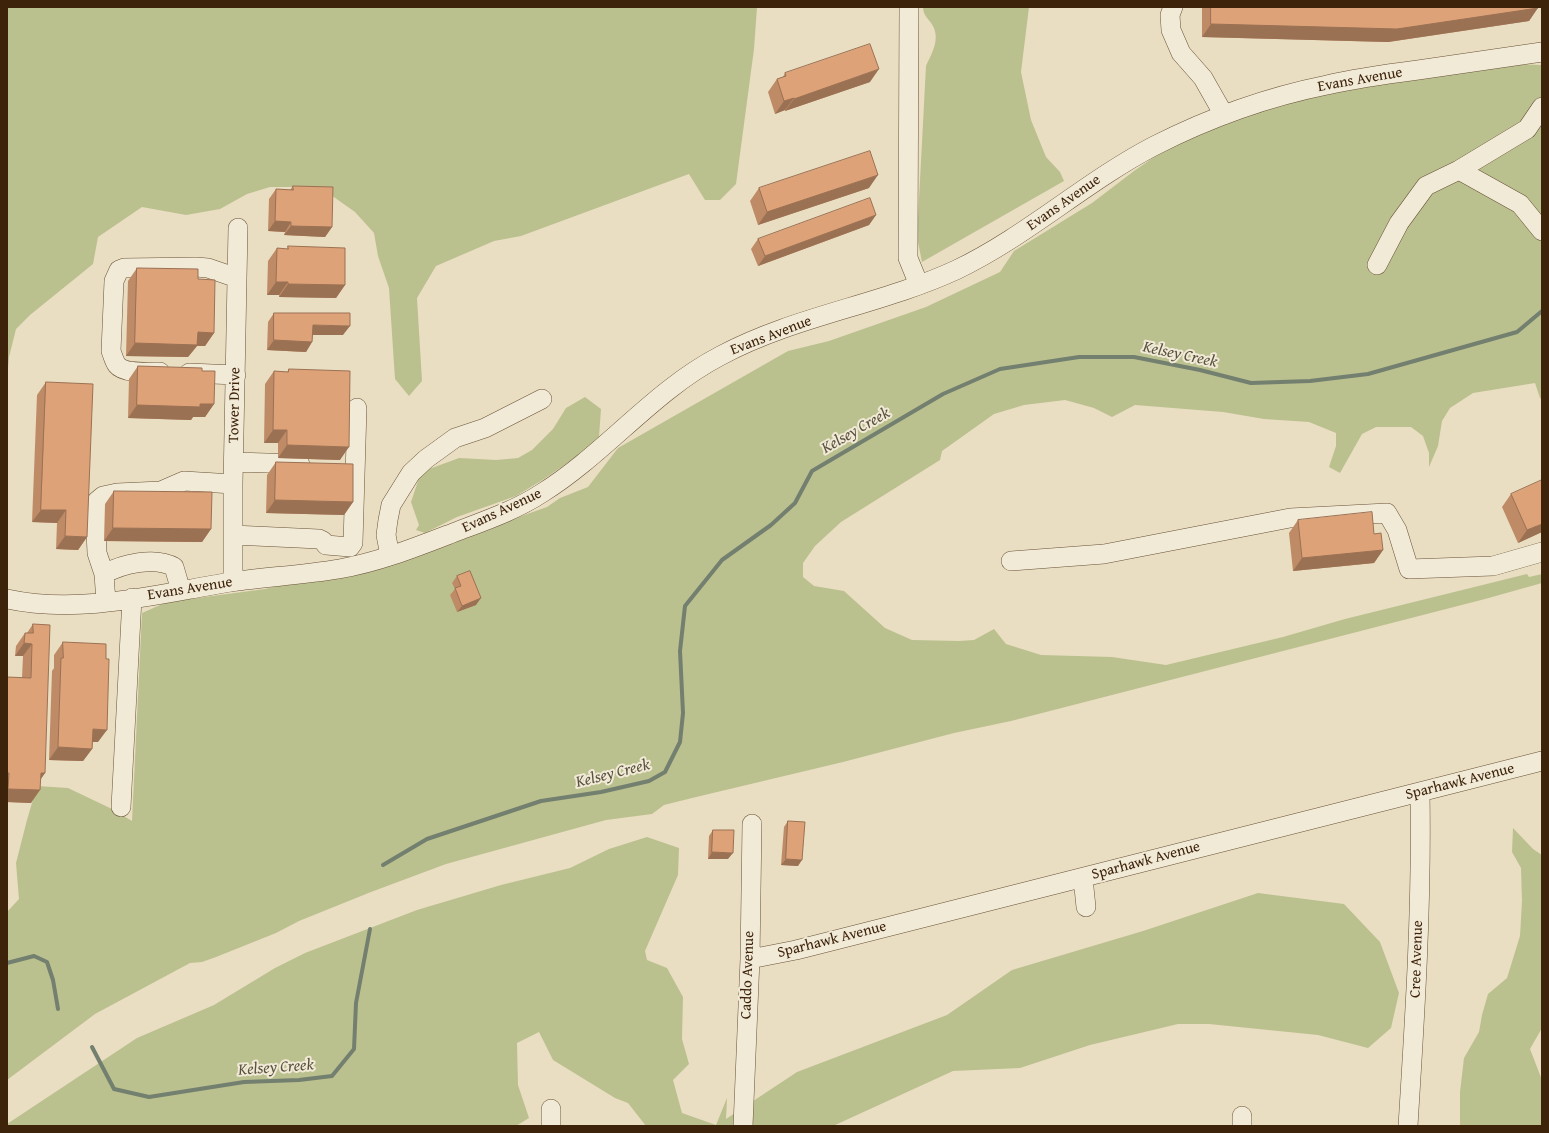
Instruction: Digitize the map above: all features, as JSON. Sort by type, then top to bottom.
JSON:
[{"type":"street","points":[[909,7],[908,258],[919,285]]},
{"type":"street","points":[[1173,7],[1170,15],[1171,30],[1181,53],[1203,78],[1224,115]]},
{"type":"street","name":"Evans Avenue","points":[[7,600],[58,605],[106,602],[233,582],[337,569],[390,556],[485,521],[538,496],[581,465],[666,392],[719,356],[761,337],[919,285],[952,272],[1005,244],[1106,173],[1152,147],[1192,128],[1224,115],[1280,96],[1343,81],[1542,52]]},
{"type":"street","points":[[1378,265],[1399,222],[1426,186],[1459,170],[1527,129],[1542,107]]},
{"type":"street","points":[[1459,170],[1520,204],[1542,231]]},
{"type":"street","name":"Tower Drive","points":[[233,582],[233,484],[238,228]]},
{"type":"street","points":[[236,375],[126,371],[118,367],[111,351],[114,281],[119,270],[124,268],[196,267],[208,268],[237,278]]},
{"type":"street","points":[[390,556],[386,535],[391,505],[411,473],[426,459],[454,438],[485,428],[542,399]]},
{"type":"street","points":[[233,535],[319,539],[326,545],[350,548],[353,543],[347,466],[356,408]]},
{"type":"street","points":[[234,462],[317,465]]},
{"type":"street","points":[[106,602],[104,574],[97,553],[97,501],[103,496],[116,493],[161,491],[184,481],[233,484]]},
{"type":"street","points":[[1011,561],[1104,554],[1290,518],[1386,513],[1397,530],[1409,569],[1493,566],[1542,552]]},
{"type":"street","points":[[104,574],[127,564],[145,562],[168,564],[174,567],[180,591]]},
{"type":"street","points":[[121,807],[132,598]]},
{"type":"street","name":"Sparhawk Avenue","points":[[750,959],[796,950],[1542,761]]},
{"type":"street","name":"Cree Avenue","points":[[1408,1126],[1417,977],[1421,838],[1420,792]]},
{"type":"street","name":"Caddo Avenue","points":[[743,1126],[750,959],[752,824]]},
{"type":"street","points":[[1083,878],[1086,907]]},
{"type":"green space","points":[[7,7],[757,7],[754,49],[736,184],[720,200],[705,200],[689,174],[521,236],[494,241],[436,266],[417,298],[422,381],[409,396],[395,379],[389,288],[378,256],[374,233],[355,212],[331,195],[303,187],[270,187],[247,194],[220,209],[186,215],[142,207],[98,237],[93,264],[30,315],[16,329],[9,357],[7,379]]},
{"type":"green space","points":[[923,7],[1029,7],[1021,72],[1031,120],[1046,157],[1060,172],[1064,181],[922,262],[917,237],[926,66],[931,56],[936,36],[933,26],[925,15]]},
{"type":"green space","points":[[1511,64],[1542,65],[1542,400],[1535,383],[1473,393],[1450,408],[1442,421],[1438,446],[1429,467],[1429,453],[1423,436],[1411,427],[1376,427],[1362,434],[1340,473],[1329,467],[1336,446],[1336,433],[1309,422],[1264,419],[1223,412],[1135,405],[1112,417],[1094,408],[1065,400],[1024,405],[994,414],[942,451],[940,460],[841,522],[815,546],[803,563],[803,577],[814,586],[844,591],[885,628],[912,640],[974,640],[994,629],[1006,644],[1041,655],[1112,657],[1166,665],[1283,637],[1345,619],[1527,574],[1529,577],[1542,574],[1542,583],[1011,721],[954,733],[843,762],[664,805],[652,814],[606,820],[446,864],[299,921],[276,933],[216,957],[202,962],[190,963],[95,1014],[7,1080],[7,912],[19,899],[16,863],[27,820],[37,786],[68,788],[112,809],[132,821],[142,613],[167,602],[265,589],[414,554],[547,507],[560,498],[588,487],[618,448],[788,351],[829,341],[926,307],[1000,272],[1014,251],[1092,203],[1157,155],[1184,140],[1272,105],[1364,84]]},
{"type":"green space","points":[[585,397],[601,409],[599,437],[576,457],[516,496],[457,517],[425,533],[416,530],[419,525],[411,502],[421,472],[459,458],[496,460],[518,458],[532,450],[553,429],[566,408]]},
{"type":"green space","points":[[1513,828],[1533,849],[1542,855],[1542,1028],[1530,1049],[1542,1080],[1542,1126],[1460,1126],[1460,1092],[1464,1058],[1479,1032],[1488,994],[1507,978],[1520,936],[1522,901],[1521,868],[1512,852]]},
{"type":"green space","points":[[647,837],[679,848],[678,875],[645,951],[647,960],[667,968],[683,997],[682,1039],[689,1064],[673,1080],[682,1113],[716,1125],[727,1098],[726,1119],[797,1072],[947,1015],[1012,970],[1143,931],[1258,893],[1344,904],[1380,942],[1399,993],[1391,1028],[1368,1048],[1318,1035],[1209,1024],[1178,1024],[1090,1045],[1020,1068],[953,1071],[833,1126],[646,1126],[628,1103],[615,1098],[553,1060],[539,1032],[517,1043],[518,1085],[529,1118],[516,1126],[7,1126],[7,1124],[137,1038],[214,1005],[275,968],[305,953],[417,910],[501,885],[570,868],[609,849]]},
{"type":"building","points":[[1211,7],[1538,8],[1397,29],[1211,24]]},
{"type":"building","points":[[870,44],[879,69],[794,99],[784,101],[777,79],[786,76],[785,73]]},
{"type":"building","points":[[870,151],[878,175],[767,212],[759,188]]},
{"type":"building","points":[[293,186],[333,187],[332,227],[291,226],[291,222],[275,221],[276,189],[293,190]]},
{"type":"building","points":[[870,198],[876,215],[765,256],[758,239]]},
{"type":"building","points":[[288,246],[345,248],[345,285],[288,284],[288,282],[276,282],[277,248],[288,249]]},
{"type":"building","points":[[137,268],[198,269],[198,279],[215,280],[214,333],[198,332],[197,345],[135,343]]},
{"type":"building","points":[[274,313],[350,313],[350,326],[313,325],[312,342],[274,340]]},
{"type":"building","points":[[138,366],[202,368],[202,371],[215,371],[214,404],[200,404],[200,407],[137,405]]},
{"type":"building","points":[[289,369],[350,371],[349,447],[287,445],[287,430],[273,430],[274,371],[288,372]]},
{"type":"building","points":[[46,382],[93,384],[87,537],[65,536],[66,510],[41,510]]},
{"type":"building","points":[[276,462],[353,464],[353,502],[275,500]]},
{"type":"building","points":[[1542,480],[1542,524],[1527,530],[1511,494]]},
{"type":"building","points":[[114,491],[212,492],[211,529],[113,528]]},
{"type":"building","points":[[1372,512],[1374,534],[1381,533],[1383,550],[1302,558],[1298,520]]},
{"type":"building","points":[[470,571],[481,598],[462,606],[455,588],[461,586],[457,576]]},
{"type":"building","points":[[33,624],[50,625],[45,773],[41,773],[40,790],[8,789],[7,677],[31,678],[32,644],[24,643],[25,633],[33,633]]},
{"type":"building","points":[[63,642],[106,644],[106,659],[109,659],[107,730],[93,729],[92,749],[58,747],[61,658],[63,658]]},
{"type":"building","points":[[788,821],[805,822],[802,860],[786,859]]},
{"type":"building","points":[[713,830],[734,830],[733,853],[712,852]]},
{"type":"waterway","name":"Kelsey Creek","points":[[383,865],[427,839],[541,801],[601,792],[649,781],[665,772],[680,742],[683,713],[680,651],[685,606],[722,560],[771,525],[795,503],[812,471],[943,394],[1000,369],[1079,357],[1134,357],[1200,370],[1251,383],[1310,381],[1368,374],[1517,332],[1542,311]]},
{"type":"waterway","name":"Kelsey Creek","points":[[92,1047],[114,1089],[149,1097],[244,1082],[299,1080],[332,1076],[354,1049],[356,1003],[370,929]]},
{"type":"waterway","name":"Kelsey Creek","points":[[7,963],[34,956],[47,962],[53,980],[58,1009]]}]
